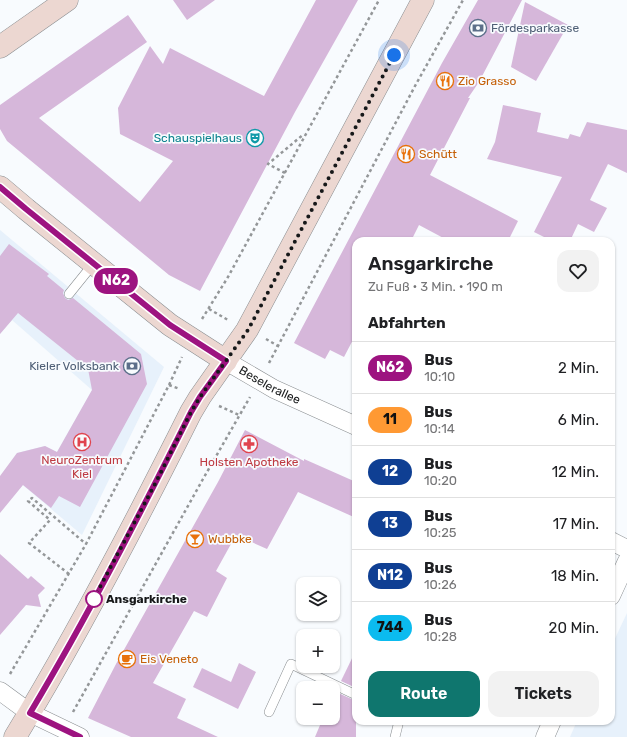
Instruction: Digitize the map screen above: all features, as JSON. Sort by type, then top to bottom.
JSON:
[{"type":"main road","points":[[0,47],[67,0]]},
{"type":"main road","points":[[15,737],[56,669],[104,581],[191,412],[248,330],[423,0]]},
{"type":"main road","name":"Beselerallee","points":[[0,186],[26,209],[170,325],[226,361]]},
{"type":"street","name":"Beselerallee","points":[[226,361],[274,388],[352,424]]},
{"type":"street","points":[[615,543],[627,549]]},
{"type":"street","points":[[615,587],[627,561]]},
{"type":"street","points":[[0,691],[30,713],[80,737]]},
{"type":"street","points":[[545,737],[550,725]]},
{"type":"lane","points":[[69,294],[94,263]]},
{"type":"lane","points":[[269,712],[291,664],[352,693]]},
{"type":"lane","points":[[395,737],[397,725]]},
{"type":"path","points":[[208,309],[285,173],[379,0]]},
{"type":"path","points":[[278,346],[415,86],[463,0]]},
{"type":"path","points":[[285,173],[268,164],[306,133]]},
{"type":"path","points":[[0,691],[86,544],[169,385]]},
{"type":"path","points":[[64,729],[247,402]]},
{"type":"path","points":[[69,574],[29,543],[50,520],[28,501],[32,498],[86,544]]},
{"type":"shaded area","points":[[0,230],[164,367],[82,535],[5,470],[17,453],[45,446],[57,452],[92,390],[12,320],[0,334]]},
{"type":"shaded area","points":[[627,613],[627,737],[570,737],[575,725],[615,725],[615,638]]},
{"type":"building","points":[[173,0],[215,0],[187,20]]},
{"type":"building","points":[[316,0],[358,0],[295,112],[200,291],[169,275],[7,141],[0,129],[0,105],[128,15],[147,42],[39,118],[140,202],[173,161],[120,134],[118,108],[150,46],[163,64],[170,48],[264,96]]},
{"type":"building","points":[[478,0],[522,0],[479,82],[468,98],[470,98],[430,175],[518,221],[510,237],[442,237],[419,225],[413,237],[352,237],[352,342],[344,357],[330,350],[325,359],[294,343],[442,63]]},
{"type":"building","points":[[525,2],[568,25],[536,81],[511,67]]},
{"type":"building","points":[[503,105],[541,113],[537,132],[568,139],[570,134],[580,137],[587,122],[627,130],[627,173],[608,164],[590,200],[607,208],[594,232],[578,224],[572,237],[544,237],[534,232],[562,177],[487,159],[495,142]]},
{"type":"building","points":[[9,244],[49,274],[47,276],[64,290],[63,293],[65,298],[68,300],[73,298],[141,354],[147,384],[80,507],[59,496],[51,508],[23,485],[0,513],[0,476],[17,453],[45,446],[57,452],[92,390],[88,369],[18,313],[0,334],[0,256]]},
{"type":"building","points":[[245,430],[304,461],[304,459],[352,480],[352,516],[298,492],[267,549],[236,535],[216,571],[227,578],[207,617],[194,611],[153,683],[186,699],[177,718],[218,737],[131,737],[88,718],[116,664],[218,482]]},
{"type":"building","points":[[0,554],[28,579],[31,576],[45,588],[38,595],[41,607],[26,605],[0,635]]},
{"type":"building","points":[[352,658],[352,686],[341,681]]},
{"type":"building","points":[[239,663],[256,672],[238,709],[193,687],[202,668],[231,682]]},
{"type":"building","points":[[340,694],[352,699],[352,725],[356,725],[356,737],[315,737],[320,725],[340,725]]},
{"type":"bus line","name":"N62","points":[[0,187],[170,325],[226,361],[191,412],[104,581],[30,713],[80,737]]},
{"type":"place","name":"Fördesparkasse","points":[[478,28]]},
{"type":"place","name":"Zio Grasso","points":[[445,81]]},
{"type":"place","name":"Schauspielhaus","points":[[255,138]]},
{"type":"place","name":"Schütt","points":[[406,154]]},
{"type":"place","name":"Kieler Volksbank","points":[[132,366]]},
{"type":"place","name":"NeuroZentrum Kiel","points":[[82,442]]},
{"type":"place","name":"Holsten Apotheke","points":[[249,444]]},
{"type":"place","name":"Wubbke","points":[[195,539]]},
{"type":"place","name":"Ansgarkirche","points":[[94,599]]},
{"type":"place","name":"Eis Veneto","points":[[127,659]]},
{"type":"route","points":[[94,599],[92,602],[155,484],[191,412],[248,330],[394,55]]}]
